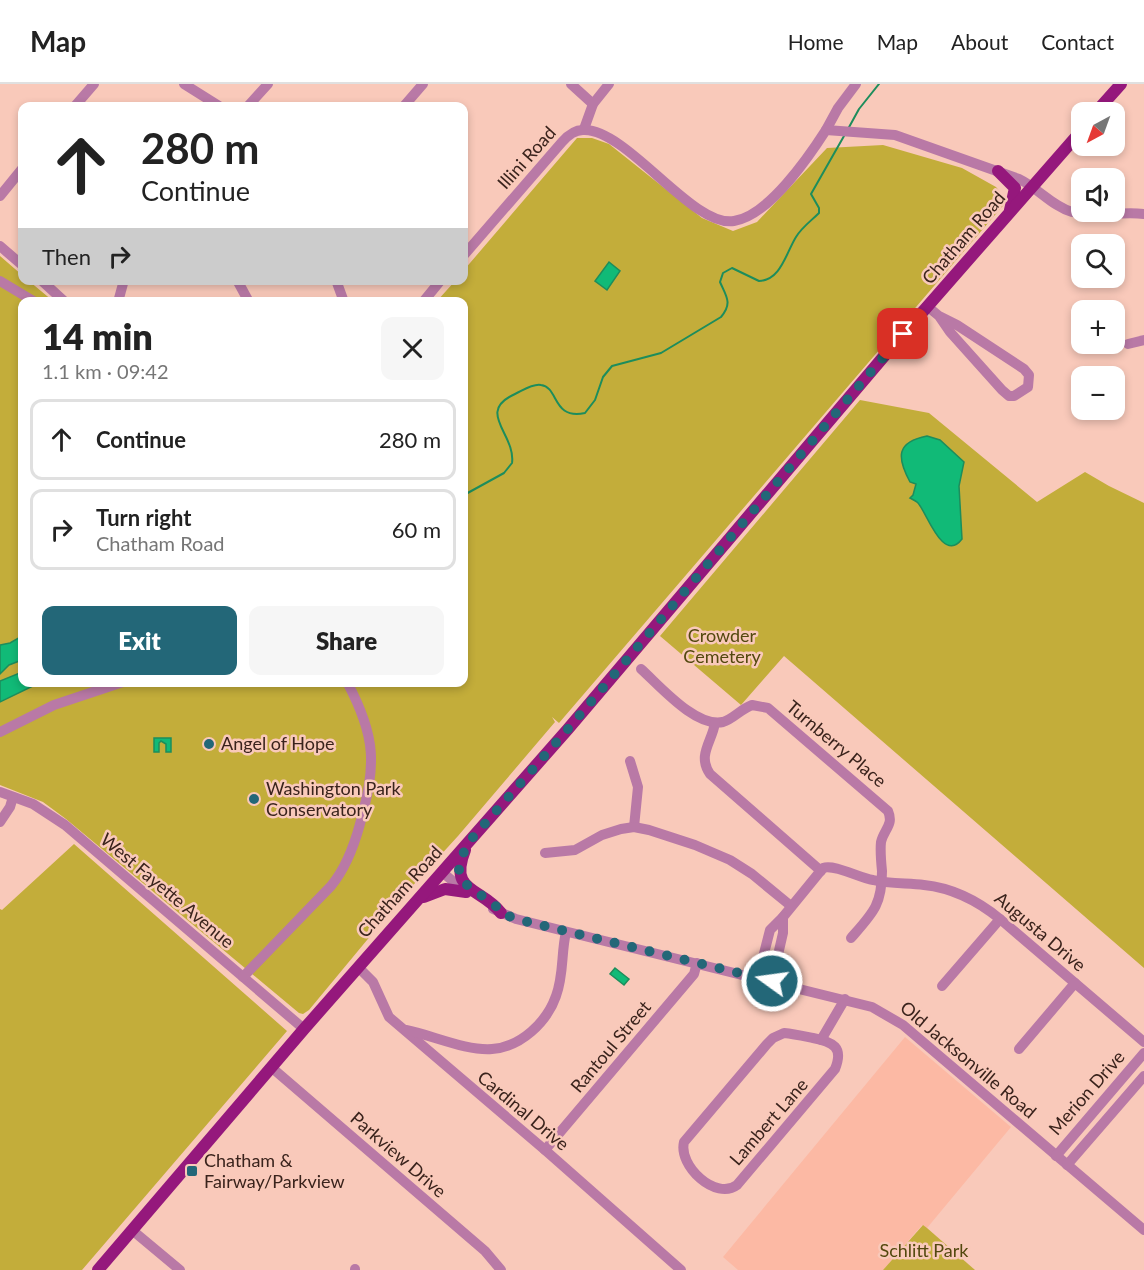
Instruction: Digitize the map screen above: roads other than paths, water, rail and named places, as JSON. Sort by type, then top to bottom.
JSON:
[{"type":"main road","points":[[1105,102],[1121,84]]},
{"type":"main road","name":"Chatham Road","points":[[98,1270],[304,1029],[568,729],[927,306],[1071,143]]},
{"type":"main road","points":[[998,171],[1015,188],[1009,213]]},
{"type":"main road","points":[[468,843],[460,861],[460,877],[468,886],[495,905],[501,913]]},
{"type":"main road","points":[[417,900],[440,890],[466,891]]},
{"type":"street","points":[[78,102],[94,84]]},
{"type":"street","points":[[184,84],[213,102]]},
{"type":"street","points":[[252,102],[268,84]]},
{"type":"street","points":[[408,102],[423,84]]},
{"type":"street","points":[[571,84],[592,104]]},
{"type":"street","name":"Illini Road","points":[[468,250],[562,142],[571,133],[584,129],[592,104],[609,84]]},
{"type":"street","points":[[584,129],[606,136],[702,211],[713,218],[728,222],[743,219],[762,207],[777,192],[813,150],[838,108],[856,84]]},
{"type":"street","points":[[826,130],[895,135],[1034,186],[1053,203],[1071,211]]},
{"type":"street","points":[[0,196],[18,174]]},
{"type":"street","points":[[1125,213],[1144,214]]},
{"type":"street","points":[[0,246],[18,262]]},
{"type":"street","points":[[0,281],[27,297]]},
{"type":"street","points":[[46,285],[60,297]]},
{"type":"street","points":[[427,297],[437,285]]},
{"type":"street","points":[[927,306],[939,316],[957,325],[1024,369],[1029,375],[1028,387],[1020,394],[1009,396],[950,332],[939,316]]},
{"type":"street","points":[[1128,344],[1144,340]]},
{"type":"street","points":[[641,669],[694,715],[715,723],[713,735],[705,747],[704,755],[704,763],[710,774],[825,869],[770,930],[758,977]]},
{"type":"street","points":[[0,732],[54,705],[108,687]]},
{"type":"street","points":[[243,977],[331,886],[340,874],[352,847],[370,787],[372,758],[364,720],[349,687]]},
{"type":"street","name":"Turnberry Place","points":[[715,723],[726,721],[752,705],[768,708],[888,811],[890,820],[881,841],[881,882],[878,904],[851,938]]},
{"type":"street","points":[[630,761],[638,787],[634,827]]},
{"type":"street","name":"West Fayette Avenue","points":[[0,792],[39,808],[65,825],[304,1029]]},
{"type":"street","points":[[0,822],[10,807],[13,797]]},
{"type":"street","points":[[545,853],[575,850],[610,831],[634,827],[686,842],[730,860],[752,874],[791,906]]},
{"type":"street","name":"Augusta Drive","points":[[825,869],[881,882],[925,885],[951,891],[980,904],[1144,1042]]},
{"type":"street","name":"Old Jacksonville Road","points":[[442,872],[466,891],[501,913],[566,932],[758,977],[872,1007],[903,1025],[1144,1230]]},
{"type":"street","points":[[772,981],[783,933],[783,917]]},
{"type":"street","points":[[942,986],[1000,919]]},
{"type":"street","points":[[406,1030],[473,1047],[493,1049],[530,1033],[540,1023],[556,995],[562,974],[566,932]]},
{"type":"street","name":"Rantoul Street","points":[[545,1150],[694,974],[697,963]]},
{"type":"street","name":"Cardinal Drive","points":[[358,968],[373,982],[389,1017],[681,1270]]},
{"type":"street","points":[[1020,1049],[1075,983]]},
{"type":"street","points":[[822,1040],[845,999]]},
{"type":"street","name":"Lambert Lane","points":[[784,1033],[822,1040],[832,1043],[838,1049],[836,1070],[737,1185],[732,1188],[720,1188],[710,1185],[693,1172],[684,1158],[684,1142],[767,1044],[784,1033]]},
{"type":"street","name":"Merion Drive","points":[[1056,1156],[1144,1053]]},
{"type":"street","name":"Parkview Drive","points":[[271,1067],[485,1251],[501,1270]]},
{"type":"street","name":"Merion Drive","points":[[1067,1165],[1144,1076]]},
{"type":"street","points":[[1102,1101],[1113,1112]]},
{"type":"street","points":[[132,1230],[180,1270]]},
{"type":"waterway","points":[[848,129],[859,109],[879,84]]},
{"type":"waterway","points":[[468,493],[504,473],[512,463],[512,452],[498,416],[498,408],[504,401],[528,388],[541,385],[551,391],[561,408],[567,412],[585,413],[595,400],[603,377],[612,366],[661,353],[721,317],[728,303],[720,282],[723,273],[732,268],[759,281],[773,276],[782,265],[798,233],[819,213],[819,208],[811,194],[844,136]]},
{"type":"place","name":"Angel of Hope","points":[[209,744]]},
{"type":"place","name":"Washington Park Conservatory","points":[[254,799]]},
{"type":"place","name":"Chatham & Fairway/Parkview","points":[[192,1171]]},
{"type":"park label","name":"Crowder Cemetery","points":[[722,646]]},
{"type":"park label","name":"Schlitt Park","points":[[924,1251]]}]
